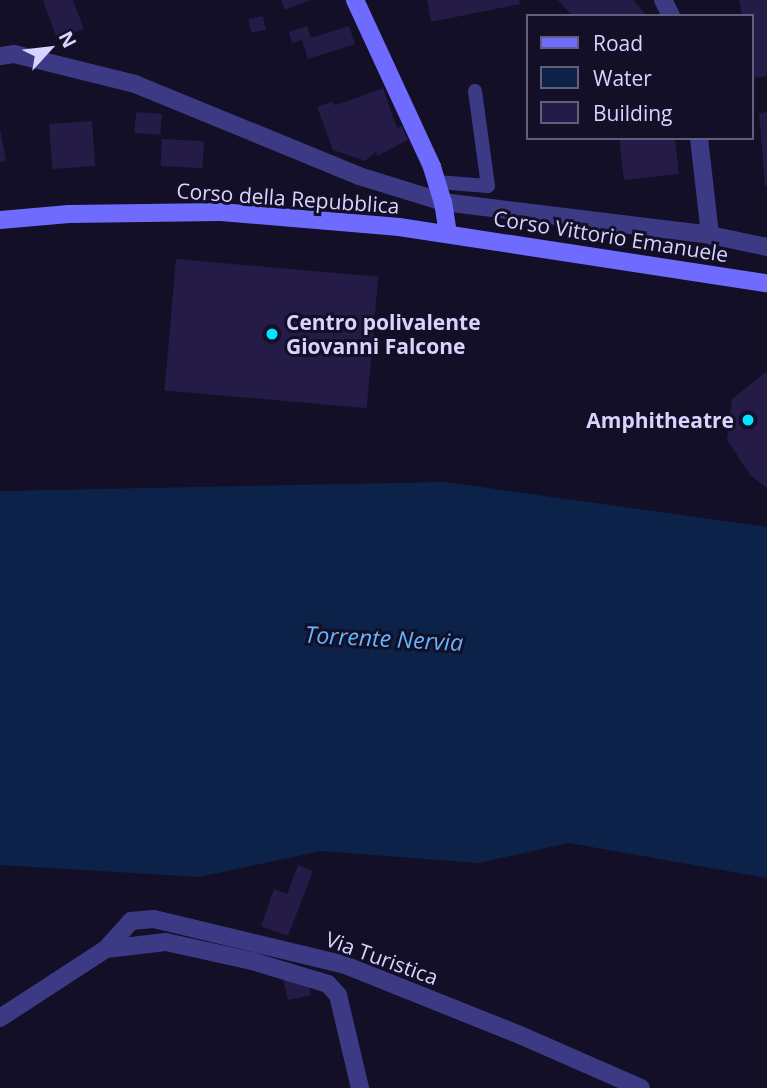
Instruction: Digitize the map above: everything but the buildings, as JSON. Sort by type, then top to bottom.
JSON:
[{"type":"main road","points":[[355,0],[436,182],[443,202],[448,234]]},
{"type":"main road","name":"Corso della Repubblica","points":[[0,220],[69,214],[220,212],[399,227],[448,234]]},
{"type":"main road","name":"Corso Vittorio Emanuele","points":[[448,234],[767,283]]},
{"type":"street","points":[[0,56],[14,54],[135,84],[359,176],[443,202],[710,234],[767,247]]},
{"type":"street","points":[[699,140],[710,234]]},
{"type":"street","name":"Via Turistica","points":[[0,1018],[106,949],[131,921],[154,919],[267,944],[345,965],[520,1035],[641,1088]]},
{"type":"street","name":"Via Turistica","points":[[106,949],[166,942],[252,961],[328,984],[338,995],[360,1088]]},
{"type":"lane","points":[[436,182],[488,186],[475,91]]},
{"type":"water","name":"Torrente Nervia","points":[[445,482],[767,527],[767,878],[569,843],[478,863],[321,851],[199,877],[0,865],[0,491]]},
{"type":"place","name":"Centro polivalente Giovanni Falcone","points":[[272,334]]},
{"type":"place","name":"Amphitheatre","points":[[748,420]]}]
